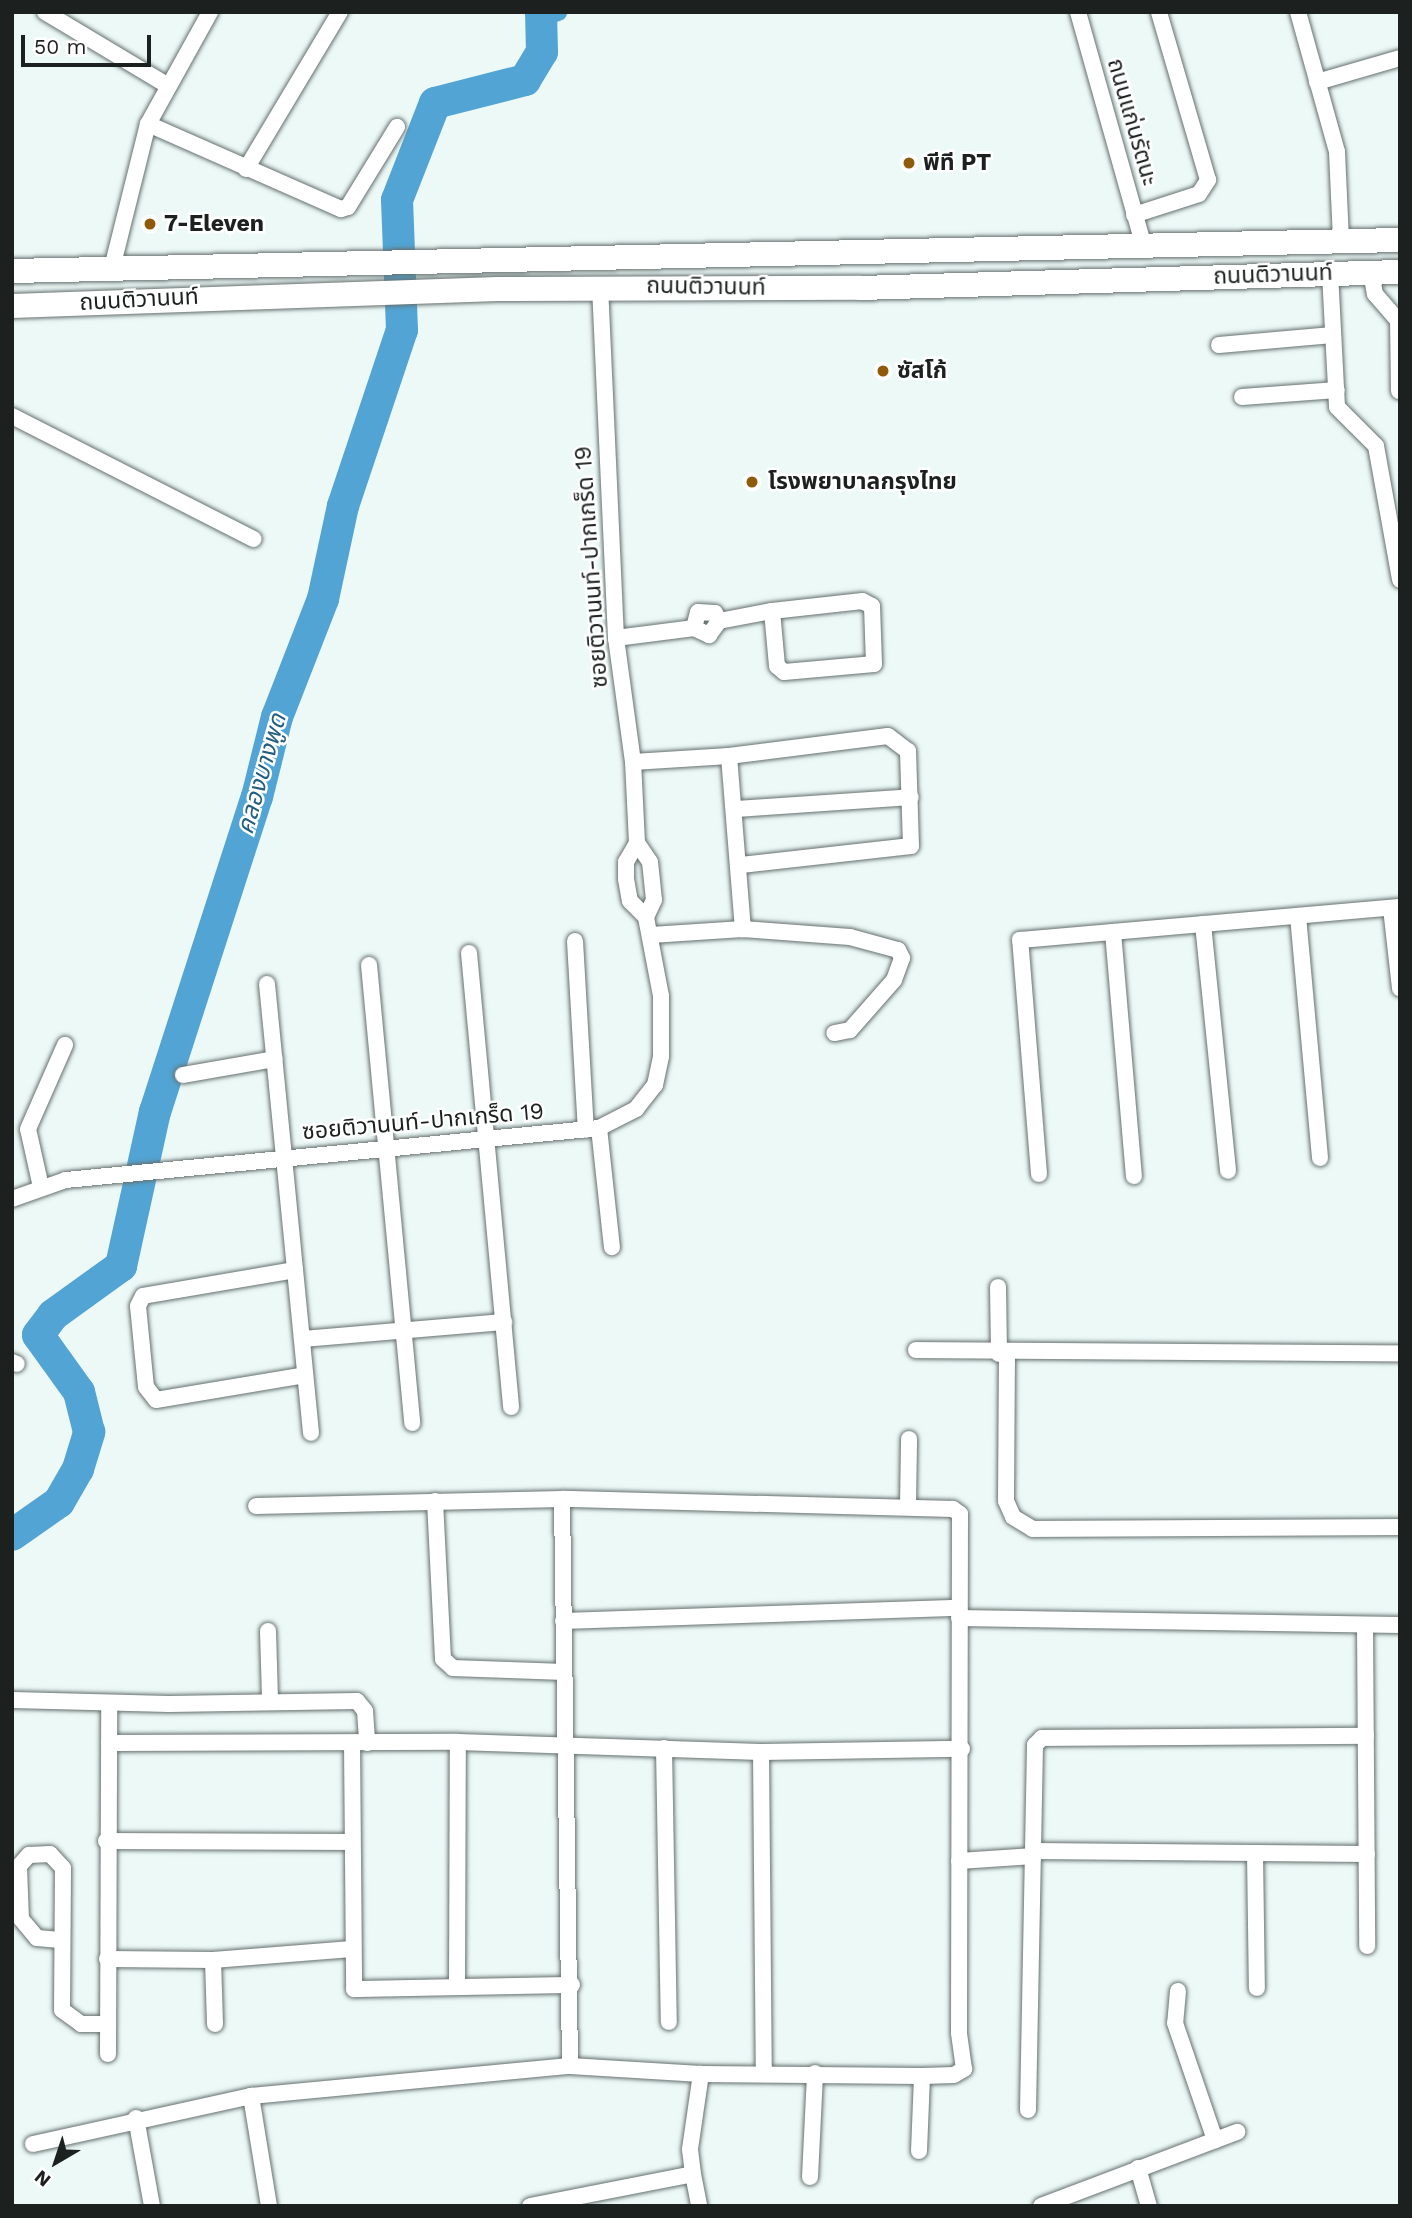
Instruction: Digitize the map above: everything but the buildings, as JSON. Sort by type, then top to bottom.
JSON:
[{"type":"main road","name":"ถนนติวานนท์","points":[[12,271],[1400,240]]},
{"type":"main road","name":"ถนนติวานนท์","points":[[12,306],[376,292],[600,288],[860,288],[1400,272]]},
{"type":"street","points":[[45,12],[167,85]]},
{"type":"street","points":[[112,268],[148,124],[167,85],[210,12]]},
{"type":"street","points":[[246,169],[340,12]]},
{"type":"street","points":[[1135,215],[1199,194],[1208,180],[1159,12]]},
{"type":"street","points":[[1298,12],[1337,152],[1341,240]]},
{"type":"street","name":"ถนนแก่นรัตนะ","points":[[1083,13],[1143,244]]},
{"type":"street","points":[[1317,82],[1400,58]]},
{"type":"street","points":[[148,124],[341,209],[348,207],[397,127]]},
{"type":"street","points":[[1371,272],[1375,293],[1398,320],[1399,391]]},
{"type":"street","points":[[1330,273],[1336,390],[1341,414],[1376,446],[1400,580]]},
{"type":"street","name":"ซอยติวานนท์-ปากเกร็ด 19","points":[[600,288],[616,638],[633,761],[637,844],[650,862],[654,900],[646,916]]},
{"type":"street","points":[[1219,345],[1333,335]]},
{"type":"street","points":[[1242,397],[1336,390]]},
{"type":"street","points":[[12,416],[253,539]]},
{"type":"street","points":[[616,638],[694,628],[698,612],[715,613],[719,621],[772,611],[868,602],[874,664],[780,670],[772,611]]},
{"type":"street","points":[[633,761],[729,756],[888,736],[908,751],[913,837],[901,851],[741,865]]},
{"type":"street","points":[[729,756],[737,809],[743,929]]},
{"type":"street","points":[[737,809],[911,797]]},
{"type":"street","name":"ซอยติวานนท์-ปากเกร็ด 19","points":[[12,1199],[41,1187],[121,1174],[593,1129],[636,1109],[655,1085],[661,1056],[661,996],[651,935],[646,916],[631,901],[626,879],[626,862],[637,844]]},
{"type":"street","points":[[1040,1174],[1018,947],[1026,936],[1113,932],[1395,908],[1400,988]]},
{"type":"street","points":[[1298,916],[1320,1158]]},
{"type":"street","points":[[1203,924],[1228,1171]]},
{"type":"street","points":[[651,935],[743,929],[850,937],[898,950],[902,958],[894,980],[850,1030],[834,1033]]},
{"type":"street","points":[[1113,932],[1134,1176]]},
{"type":"street","points":[[575,941],[593,1129],[612,1247]]},
{"type":"street","points":[[469,953],[511,1407]]},
{"type":"street","points":[[369,965],[412,1423]]},
{"type":"street","points":[[267,984],[310,1433]]},
{"type":"street","points":[[41,1187],[28,1129],[65,1045]]},
{"type":"street","points":[[183,1075],[275,1059]]},
{"type":"street","points":[[295,1270],[143,1296],[138,1306],[146,1387],[156,1400],[305,1375]]},
{"type":"street","points":[[998,1287],[1003,1354],[1006,1501],[1013,1517],[1033,1529],[1400,1527]]},
{"type":"street","points":[[302,1339],[504,1322]]},
{"type":"street","points":[[916,1350],[1003,1354],[1400,1353]]},
{"type":"street","points":[[908,1506],[909,1439]]},
{"type":"street","points":[[562,1499],[564,1744],[572,1985],[570,2066]]},
{"type":"street","points":[[33,2144],[136,2118],[251,2096],[570,2066],[701,2074],[922,2076],[954,2075],[964,2069],[959,1861],[962,1749],[960,1514],[944,1505],[562,1499],[256,1506]]},
{"type":"street","points":[[435,1501],[443,1658],[453,1668],[564,1672]]},
{"type":"street","points":[[564,1621],[959,1613],[1400,1625]]},
{"type":"street","points":[[1365,1625],[1367,1946]]},
{"type":"street","points":[[268,1631],[270,1700]]},
{"type":"street","points":[[12,1700],[109,1704],[357,1700],[365,1711],[352,1842],[354,1989],[572,1985]]},
{"type":"street","points":[[108,2053],[106,1842],[109,1704]]},
{"type":"street","points":[[1027,2110],[1034,1854],[1033,1754],[1042,1738],[1366,1736]]},
{"type":"street","points":[[109,1743],[458,1742],[761,1752],[962,1749]]},
{"type":"street","points":[[457,1986],[458,1742]]},
{"type":"street","points":[[664,1748],[669,2022]]},
{"type":"street","points":[[761,1752],[764,2073]]},
{"type":"street","points":[[106,1842],[352,1842]]},
{"type":"street","points":[[1255,1853],[1256,1988]]},
{"type":"street","points":[[60,1940],[37,1938],[20,1919],[19,1866],[29,1855],[50,1854],[61,1862],[62,2010],[81,2024],[107,2024]]},
{"type":"street","points":[[959,1861],[1034,1854],[1367,1854]]},
{"type":"street","points":[[107,1959],[213,1959],[352,1949]]},
{"type":"street","points":[[213,1959],[215,2024]]},
{"type":"street","points":[[1178,1991],[1175,2023],[1215,2140]]},
{"type":"street","points":[[810,2177],[815,2073]]},
{"type":"street","points":[[699,2206],[691,2149],[701,2074]]},
{"type":"street","points":[[919,2151],[922,2076]]},
{"type":"street","points":[[251,2096],[269,2206]]},
{"type":"street","points":[[136,2118],[152,2206]]},
{"type":"street","points":[[1041,2206],[1237,2132]]},
{"type":"street","points":[[1138,2168],[1149,2206]]},
{"type":"street","points":[[530,2206],[693,2174]]},
{"type":"waterway","name":"คลองบางพูด","points":[[12,1535],[59,1502],[78,1469],[89,1432],[79,1392],[38,1335],[53,1315],[121,1266],[155,1112],[257,797],[277,717],[323,599],[343,506],[402,330],[397,200],[435,103],[525,80],[542,52],[541,12]]},
{"type":"waterway","points":[[543,17],[558,12]]},
{"type":"place","name":"พีที PT","points":[[909,163]]},
{"type":"place","name":"7-Eleven","points":[[150,224]]},
{"type":"place","name":"ซัสโก้","points":[[883,371]]},
{"type":"place","name":"โรงพยาบาลกรุงไทย","points":[[752,482]]}]
